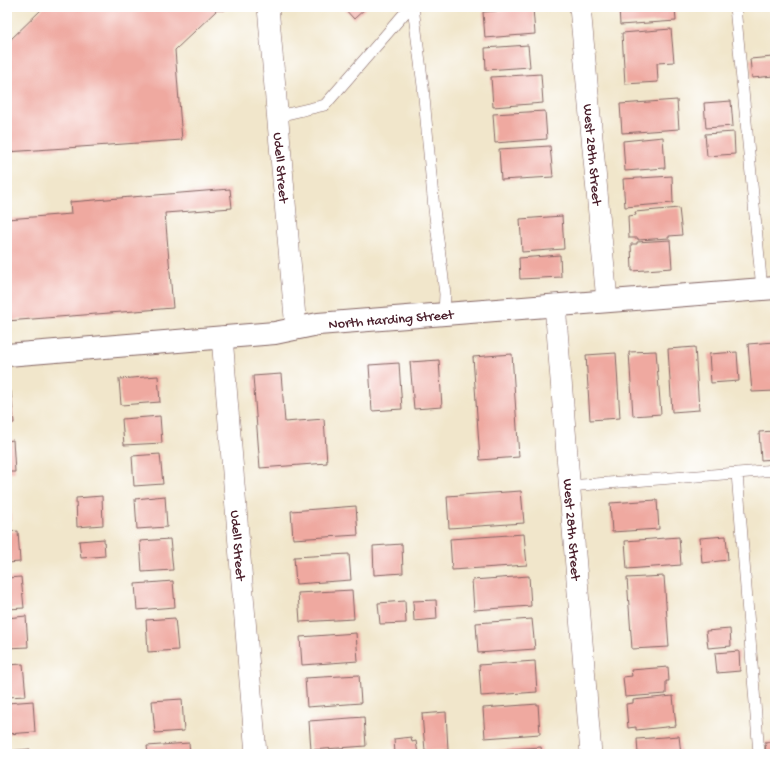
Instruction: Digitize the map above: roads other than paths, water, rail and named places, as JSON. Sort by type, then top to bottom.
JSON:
[{"type":"street","name":"Udell Street","points":[[268,7],[296,329]]},
{"type":"street","name":"West 28th Street","points":[[580,7],[607,301]]},
{"type":"street","name":"North Harding Street","points":[[7,355],[275,333],[318,324],[768,289]]},
{"type":"street","name":"West 28th Street","points":[[555,305],[591,754]]},
{"type":"street","name":"Udell Street","points":[[222,337],[256,754]]},
{"type":"lane","points":[[278,116],[325,105],[412,7]]},
{"type":"lane","points":[[412,7],[423,86],[434,209],[445,294],[444,314]]},
{"type":"lane","points":[[735,7],[768,289]]},
{"type":"lane","points":[[569,486],[775,470]]},
{"type":"lane","points":[[737,473],[759,754]]}]
